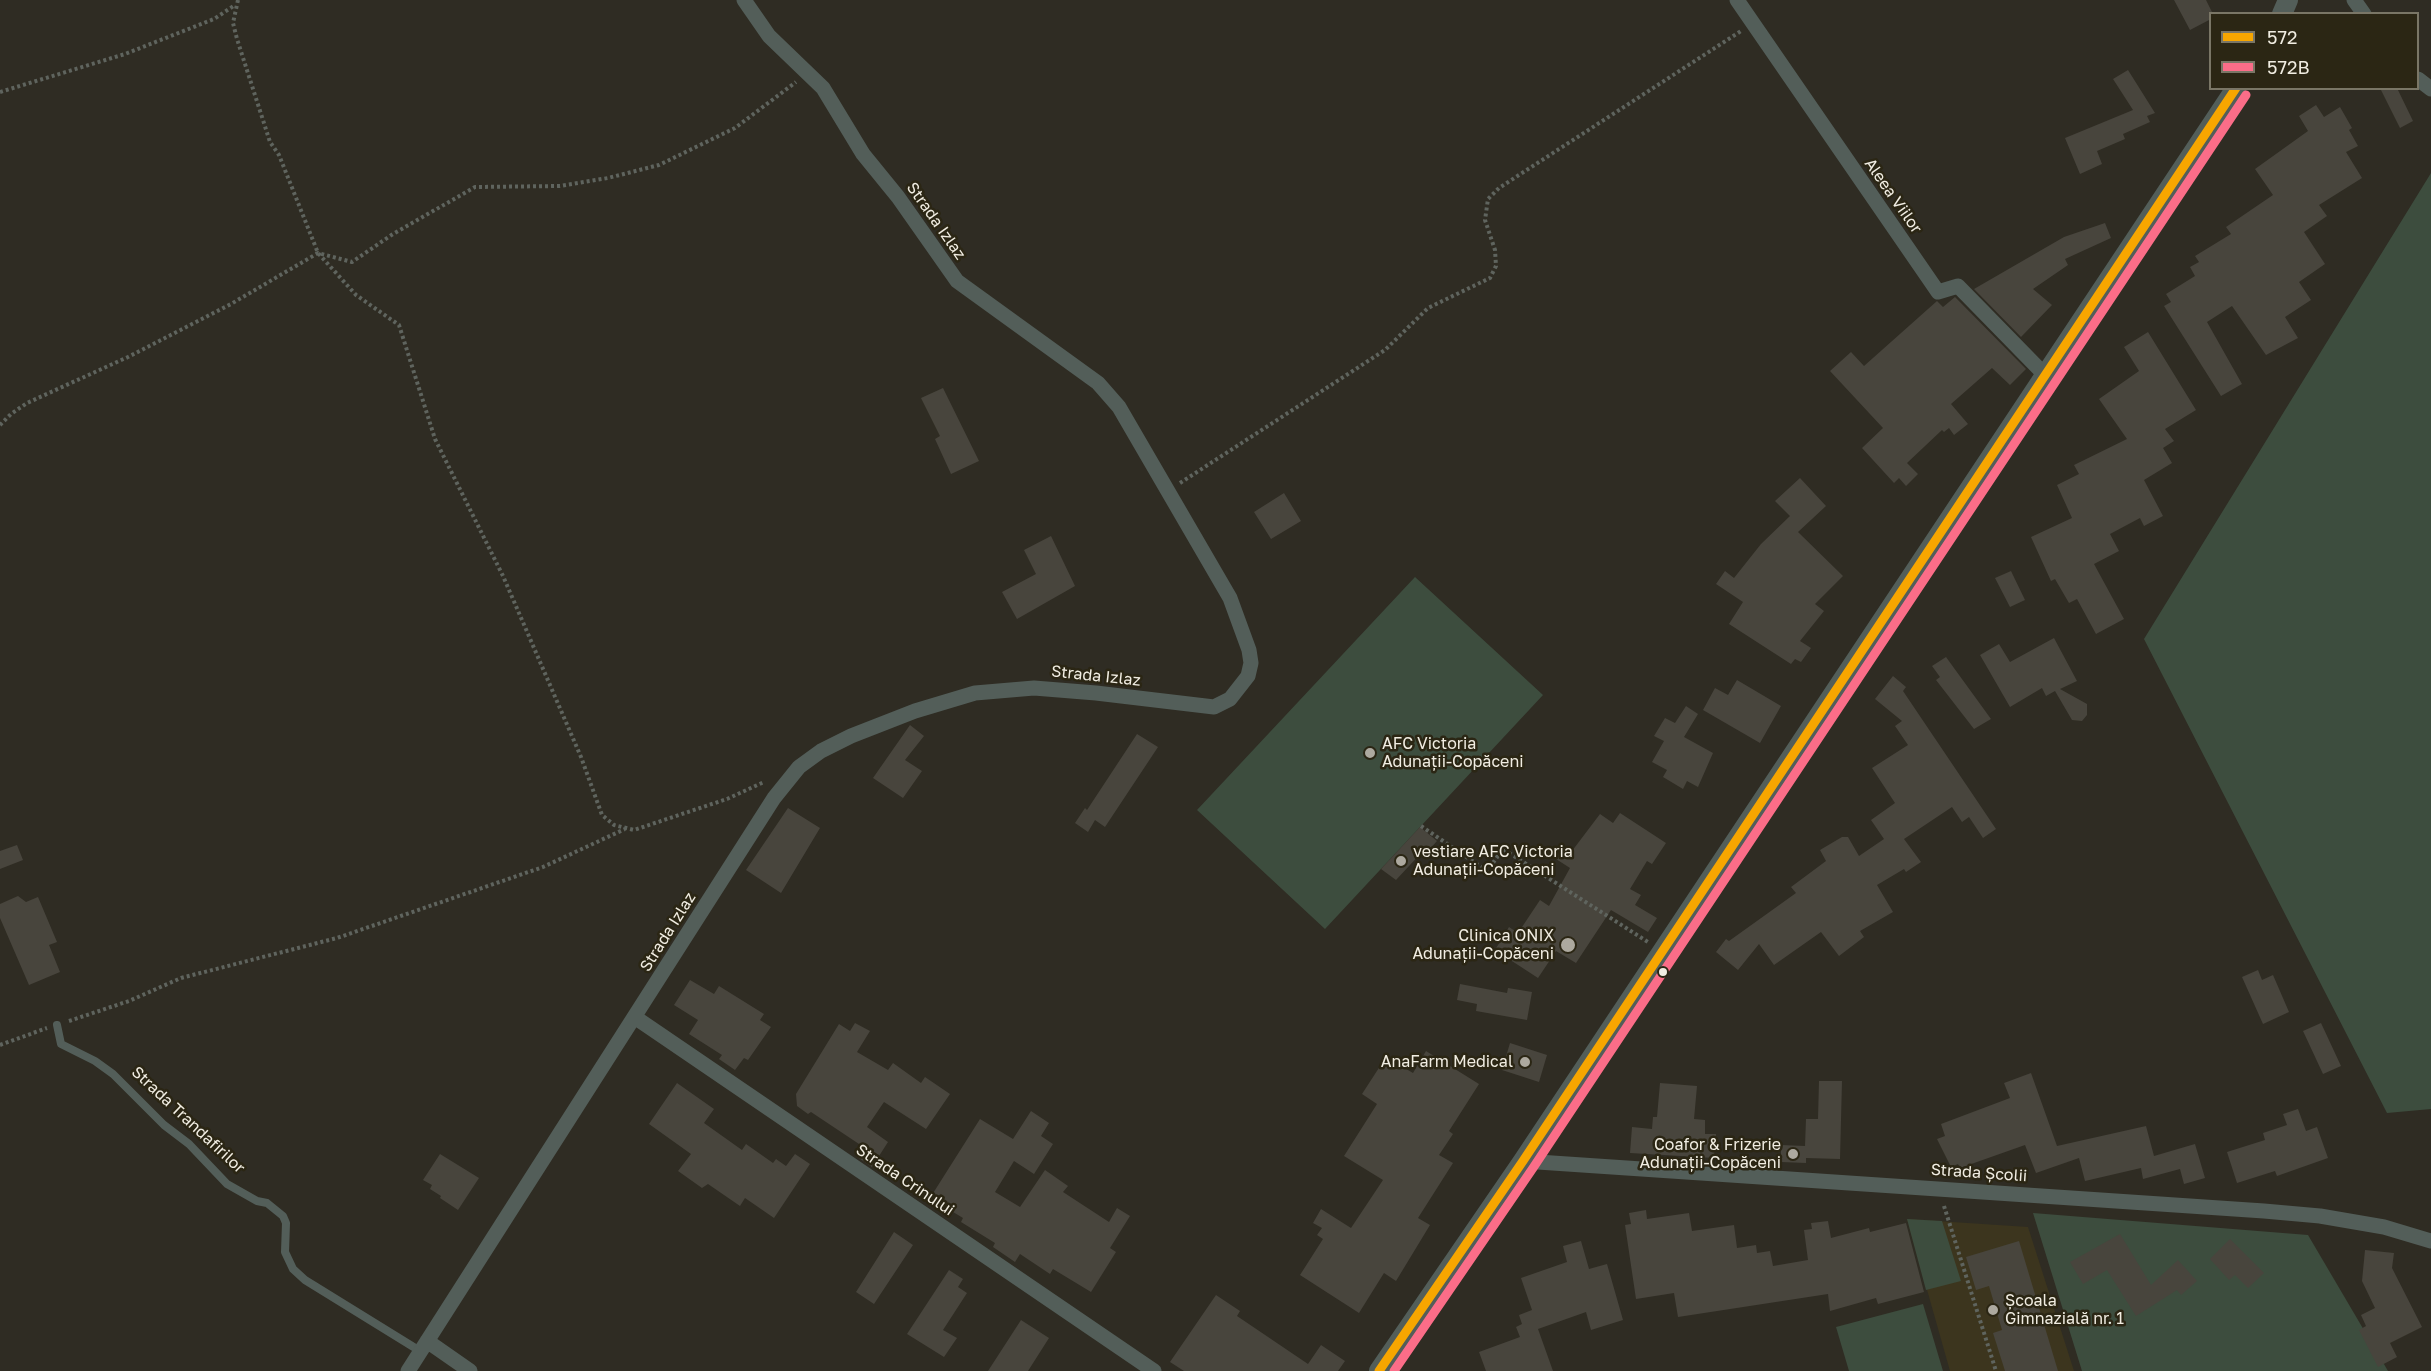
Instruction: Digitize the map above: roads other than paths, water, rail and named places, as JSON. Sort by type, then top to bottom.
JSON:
[{"type":"street","name":"Strada Izlaz","points":[[408,1371],[636,1018],[774,798],[799,766],[821,751],[915,711],[975,693],[1034,688],[1210,707],[1224,703],[1236,694],[1245,683],[1250,666],[1245,637],[1230,598],[1119,407],[1098,383],[957,281],[898,197],[863,154],[823,88],[769,36],[744,0]]},
{"type":"street","name":"Aleea Viilor","points":[[1737,0],[1938,292],[1958,286],[2045,375]]},
{"type":"street","points":[[1379,1371],[1523,1161],[2235,90]]},
{"type":"street","name":"Strada Crinului","points":[[636,1018],[1154,1371]]},
{"type":"street","name":"Strada Școlii","points":[[1523,1161],[2320,1216],[2384,1227],[2431,1241]]},
{"type":"street","name":"Strada Trandafirilor","points":[[423,1346],[470,1371]]},
{"type":"lane","name":"Strada Trandafirilor","points":[[57,1025],[61,1044],[95,1061],[112,1074],[164,1125],[189,1144],[227,1184],[257,1201],[267,1203],[283,1215],[288,1261],[305,1280],[423,1346]]},
{"type":"place","name":"AFC Victoria Adunații-Copăceni","points":[[1370,753]]},
{"type":"place","name":"vestiare AFC Victoria Adunații-Copăceni","points":[[1401,861]]},
{"type":"place","name":"Clinica ONIX Adunații-Copăceni","points":[[1568,945]]},
{"type":"place","name":"AnaFarm Medical","points":[[1525,1062]]},
{"type":"place","name":"Coafor & Frizerie Adunații-Copăceni","points":[[1793,1154]]},
{"type":"place","name":"Școala Gimnazială nr. 1","points":[[1993,1310]]}]
